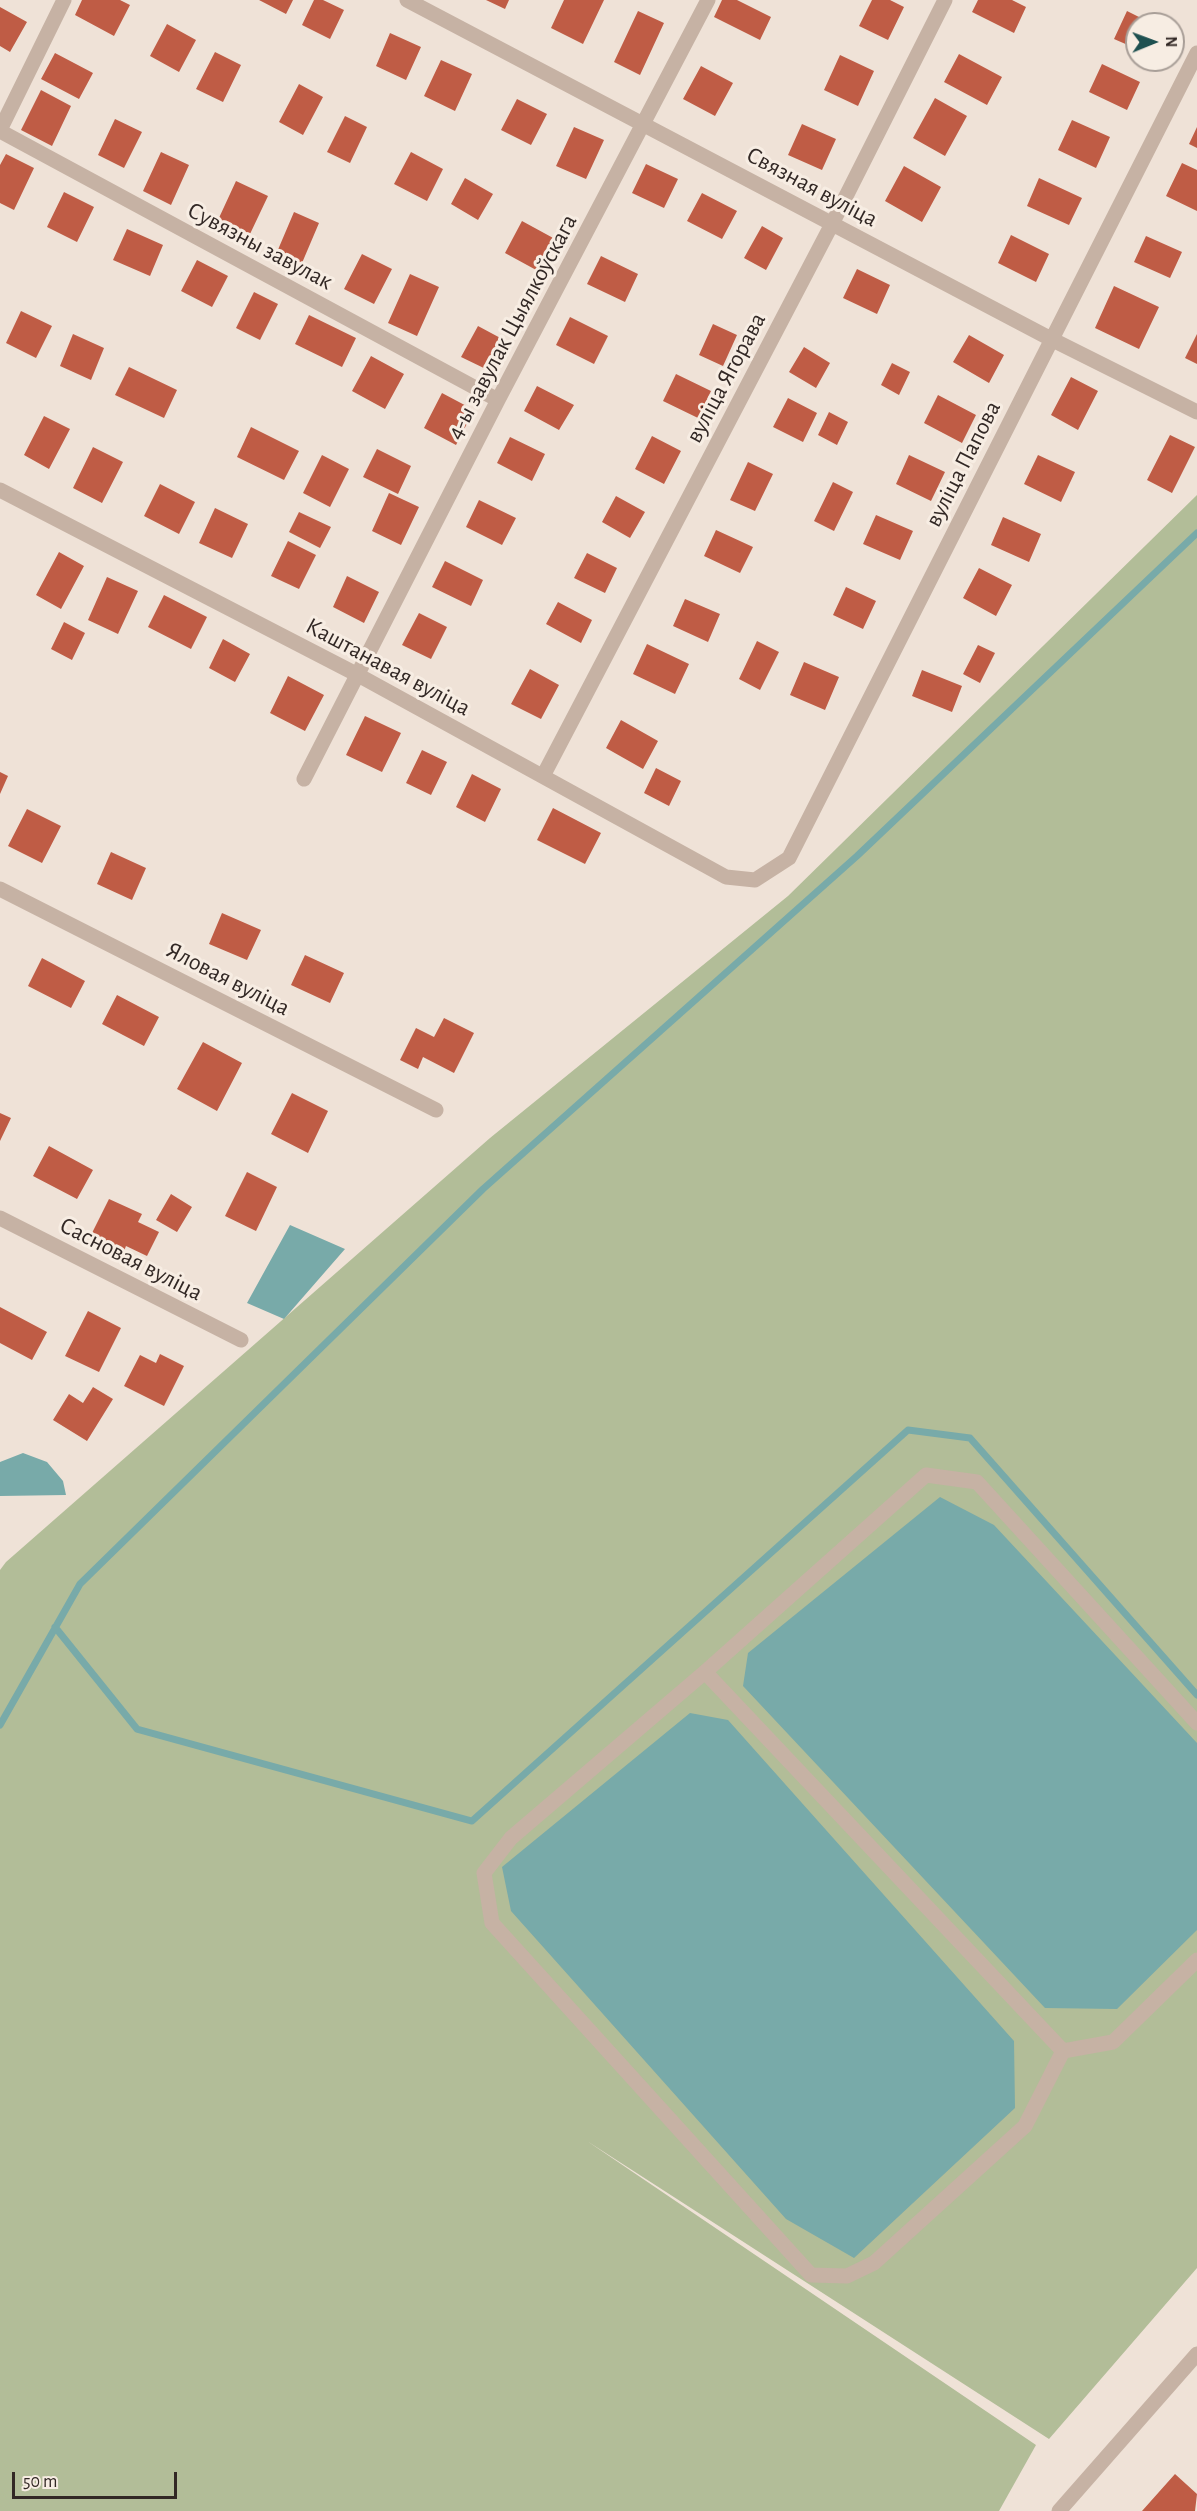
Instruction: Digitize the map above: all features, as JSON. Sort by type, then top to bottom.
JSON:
[{"type":"street","points":[[0,130],[64,0]]},
{"type":"street","name":"Связная вуліца","points":[[407,0],[645,123],[1051,339],[1197,412]]},
{"type":"street","name":"4-ы завулак Цыялкоўскага","points":[[304,778],[498,400],[708,0]]},
{"type":"street","name":"вуліца Ягорава","points":[[543,776],[832,224],[945,0]]},
{"type":"street","name":"вуліца Папова","points":[[755,880],[789,858],[1197,53]]},
{"type":"street","name":"Сувязны завулак","points":[[0,130],[498,400]]},
{"type":"street","name":"Каштанавая вуліца","points":[[0,490],[358,675],[726,878],[755,880]]},
{"type":"street","name":"Яловая вуліца","points":[[0,889],[436,1110]]},
{"type":"street","name":"Сасновая вуліца","points":[[0,1218],[241,1340]]},
{"type":"street","points":[[1064,2051],[1025,2127],[874,2263],[848,2276],[811,2275],[492,1923],[484,1873],[512,1838],[705,1672],[926,1474],[977,1482],[1197,1723]]},
{"type":"street","points":[[705,1672],[1064,2051]]},
{"type":"street","points":[[1064,2051],[1113,2042],[1197,1960]]},
{"type":"street","points":[[1059,2511],[1197,2354]]},
{"type":"green space","points":[[1197,495],[1197,2268],[1049,2439],[587,2141],[1036,2445],[999,2511],[0,2511],[0,1570],[6,1562],[490,1138],[788,896]]},
{"type":"water","points":[[290,1225],[345,1249],[284,1319],[247,1303]]},
{"type":"water","points":[[23,1453],[47,1462],[63,1481],[66,1495],[0,1496],[0,1462]]},
{"type":"water","points":[[940,1497],[994,1525],[1197,1743],[1197,1930],[1117,2009],[1045,2008],[743,1686],[748,1653]]},
{"type":"water","points":[[690,1713],[728,1720],[1014,2041],[1015,2108],[854,2258],[786,2219],[511,1911],[502,1867]]},
{"type":"building","points":[[82,0],[120,0],[130,5],[114,36],[75,15]]},
{"type":"building","points":[[259,0],[293,0],[286,14]]},
{"type":"building","points":[[314,0],[323,0],[344,10],[330,39],[302,25]]},
{"type":"building","points":[[486,0],[509,0],[505,9]]},
{"type":"building","points":[[564,0],[604,0],[583,44],[551,28]]},
{"type":"building","points":[[722,0],[737,0],[771,17],[760,40],[714,17]]},
{"type":"building","points":[[872,0],[890,0],[904,7],[888,40],[859,26]]},
{"type":"building","points":[[978,0],[1012,0],[1026,7],[1014,33],[972,12]]},
{"type":"building","points":[[0,7],[27,22],[10,52],[0,46]]},
{"type":"building","points":[[638,11],[664,23],[640,75],[614,62]]},
{"type":"building","points":[[1125,15],[1125,44],[1114,39]]},
{"type":"building","points":[[167,24],[196,40],[179,72],[150,56]]},
{"type":"building","points":[[390,33],[421,47],[406,80],[376,66]]},
{"type":"building","points":[[215,52],[241,65],[223,102],[196,89]]},
{"type":"building","points":[[55,53],[93,73],[79,99],[41,79]]},
{"type":"building","points":[[959,54],[1002,77],[987,105],[944,82]]},
{"type":"building","points":[[840,55],[874,71],[858,106],[824,90]]},
{"type":"building","points":[[441,60],[472,74],[455,111],[424,96]]},
{"type":"building","points":[[1102,64],[1140,82],[1127,110],[1089,92]]},
{"type":"building","points":[[701,66],[733,83],[715,116],[683,99]]},
{"type":"building","points":[[299,84],[323,97],[303,135],[279,122]]},
{"type":"building","points":[[41,90],[71,106],[52,146],[21,130]]},
{"type":"building","points":[[935,98],[967,116],[945,156],[913,138]]},
{"type":"building","points":[[517,99],[547,114],[531,145],[501,130]]},
{"type":"building","points":[[345,116],[367,127],[350,163],[327,152]]},
{"type":"building","points":[[115,119],[142,132],[124,168],[98,155]]},
{"type":"building","points":[[1072,120],[1110,137],[1096,168],[1058,150]]},
{"type":"building","points":[[802,124],[836,139],[822,170],[788,155]]},
{"type":"building","points":[[574,127],[604,140],[586,179],[556,166]]},
{"type":"building","points":[[1197,127],[1197,148],[1189,144]]},
{"type":"building","points":[[161,152],[189,165],[171,205],[143,191]]},
{"type":"building","points":[[411,152],[443,169],[427,201],[394,184]]},
{"type":"building","points":[[6,154],[34,168],[14,210],[0,203],[0,165]]},
{"type":"building","points":[[1182,163],[1197,170],[1197,211],[1166,196]]},
{"type":"building","points":[[646,164],[678,179],[664,208],[632,193]]},
{"type":"building","points":[[904,166],[941,187],[922,222],[885,201]]},
{"type":"building","points":[[465,178],[493,194],[478,220],[451,204]]},
{"type":"building","points":[[1039,178],[1082,198],[1069,225],[1027,206]]},
{"type":"building","points":[[236,181],[268,196],[250,234],[218,220]]},
{"type":"building","points":[[64,192],[94,207],[77,242],[47,227]]},
{"type":"building","points":[[702,193],[737,211],[722,239],[687,221]]},
{"type":"building","points":[[294,212],[319,223],[302,263],[277,252]]},
{"type":"building","points":[[522,221],[555,239],[538,271],[505,253]]},
{"type":"building","points":[[762,226],[783,238],[766,270],[744,258]]},
{"type":"building","points":[[127,229],[163,245],[150,276],[113,260]]},
{"type":"building","points":[[1011,235],[1049,254],[1036,282],[998,263]]},
{"type":"building","points":[[1146,236],[1182,252],[1170,278],[1134,262]]},
{"type":"building","points":[[362,254],[392,269],[374,304],[344,289]]},
{"type":"building","points":[[601,256],[638,274],[625,302],[587,284]]},
{"type":"building","points":[[197,260],[228,276],[212,307],[181,291]]},
{"type":"building","points":[[857,269],[890,285],[877,314],[843,298]]},
{"type":"building","points":[[410,274],[439,287],[417,336],[388,323]]},
{"type":"building","points":[[1114,286],[1159,307],[1139,349],[1095,328]]},
{"type":"building","points":[[254,292],[278,304],[260,340],[236,328]]},
{"type":"building","points":[[21,311],[52,326],[36,358],[6,343]]},
{"type":"building","points":[[309,315],[356,338],[342,367],[295,344]]},
{"type":"building","points":[[570,317],[608,336],[594,364],[556,345]]},
{"type":"building","points":[[713,324],[737,335],[723,366],[699,355]]},
{"type":"building","points":[[478,326],[506,341],[490,371],[461,357]]},
{"type":"building","points":[[73,334],[104,348],[91,380],[60,366]]},
{"type":"building","points":[[1197,334],[1197,364],[1185,358]]},
{"type":"building","points":[[969,335],[1004,355],[989,383],[953,362]]},
{"type":"building","points":[[804,347],[830,363],[816,388],[789,372]]},
{"type":"building","points":[[371,356],[404,374],[385,409],[352,391]]},
{"type":"building","points":[[892,363],[910,372],[899,395],[881,385]]},
{"type":"building","points":[[129,367],[177,390],[164,418],[115,395]]},
{"type":"building","points":[[676,374],[711,391],[698,418],[663,401]]},
{"type":"building","points":[[1071,377],[1098,391],[1078,430],[1051,415]]},
{"type":"building","points":[[537,386],[574,405],[559,430],[524,411]]},
{"type":"building","points":[[442,393],[474,410],[456,445],[424,428]]},
{"type":"building","points":[[938,395],[976,415],[962,443],[924,423]]},
{"type":"building","points":[[788,398],[817,413],[803,442],[773,427]]},
{"type":"building","points":[[829,412],[848,422],[837,445],[818,435]]},
{"type":"building","points":[[44,416],[70,429],[49,469],[24,455]]},
{"type":"building","points":[[251,427],[299,451],[284,480],[237,457]]},
{"type":"building","points":[[1170,435],[1195,447],[1172,493],[1147,480]]},
{"type":"building","points":[[652,436],[681,451],[664,484],[635,469]]},
{"type":"building","points":[[510,437],[545,454],[532,481],[497,463]]},
{"type":"building","points":[[93,447],[123,462],[102,503],[73,488]]},
{"type":"building","points":[[377,449],[411,466],[398,494],[363,477]]},
{"type":"building","points":[[322,455],[349,469],[330,507],[303,493]]},
{"type":"building","points":[[909,455],[945,472],[931,501],[896,484]]},
{"type":"building","points":[[1038,455],[1075,472],[1061,502],[1024,484]]},
{"type":"building","points":[[748,462],[773,474],[755,511],[730,500]]},
{"type":"building","points":[[833,482],[853,492],[834,531],[814,521]]},
{"type":"building","points":[[160,484],[195,502],[179,534],[144,516]]},
{"type":"building","points":[[389,493],[419,507],[401,545],[372,531]]},
{"type":"building","points":[[616,496],[645,512],[630,538],[602,522]]},
{"type":"building","points":[[479,500],[516,518],[502,545],[466,527]]},
{"type":"building","points":[[215,508],[248,524],[232,558],[199,543]]},
{"type":"building","points":[[299,512],[331,527],[320,548],[289,532]]},
{"type":"building","points":[[876,515],[913,531],[900,560],[863,544]]},
{"type":"building","points":[[1003,517],[1041,534],[1029,562],[991,545]]},
{"type":"building","points":[[716,530],[753,547],[740,573],[704,556]]},
{"type":"building","points":[[288,541],[316,555],[299,589],[271,576]]},
{"type":"building","points":[[59,552],[84,566],[61,609],[36,595]]},
{"type":"building","points":[[587,553],[617,568],[605,593],[574,578]]},
{"type":"building","points":[[445,561],[483,580],[471,606],[432,587]]},
{"type":"building","points":[[979,568],[1012,585],[996,616],[963,598]]},
{"type":"building","points":[[347,576],[379,592],[364,623],[333,607]]},
{"type":"building","points":[[107,577],[138,591],[118,634],[88,620]]},
{"type":"building","points":[[846,587],[876,601],[863,629],[833,615]]},
{"type":"building","points":[[164,595],[207,617],[191,649],[148,627]]},
{"type":"building","points":[[685,599],[720,614],[708,642],[673,626]]},
{"type":"building","points":[[558,602],[592,620],[581,643],[546,624]]},
{"type":"building","points":[[419,613],[447,627],[431,659],[402,645]]},
{"type":"building","points":[[64,622],[85,633],[72,660],[51,649]]},
{"type":"building","points":[[223,639],[250,654],[235,682],[209,668]]},
{"type":"building","points":[[757,641],[779,652],[760,690],[739,679]]},
{"type":"building","points":[[647,644],[689,664],[675,694],[633,674]]},
{"type":"building","points":[[978,645],[995,653],[980,683],[963,674]]},
{"type":"building","points":[[804,662],[839,677],[825,710],[790,695]]},
{"type":"building","points":[[530,669],[559,685],[541,719],[511,704]]},
{"type":"building","points":[[922,670],[962,686],[952,712],[912,696]]},
{"type":"building","points":[[288,676],[324,695],[305,731],[270,713]]},
{"type":"building","points":[[365,716],[401,733],[382,772],[346,755]]},
{"type":"building","points":[[621,720],[658,741],[643,769],[606,748]]},
{"type":"building","points":[[422,750],[447,762],[431,795],[406,783]]},
{"type":"building","points":[[656,768],[681,781],[669,806],[644,793]]},
{"type":"building","points":[[0,772],[8,776],[0,794]]},
{"type":"building","points":[[472,774],[501,789],[485,822],[456,807]]},
{"type":"building","points":[[553,808],[601,833],[585,864],[537,840]]},
{"type":"building","points":[[27,809],[61,826],[42,863],[8,846]]},
{"type":"building","points":[[111,852],[146,868],[132,900],[97,884]]},
{"type":"building","points":[[222,913],[261,930],[247,960],[209,944]]},
{"type":"building","points":[[305,955],[344,973],[330,1003],[291,985]]},
{"type":"building","points":[[42,958],[85,981],[71,1008],[28,986]]},
{"type":"building","points":[[117,995],[159,1017],[144,1046],[102,1024]]},
{"type":"building","points":[[444,1018],[474,1033],[454,1073],[423,1057],[418,1069],[400,1060],[416,1028],[434,1037]]},
{"type":"building","points":[[203,1042],[242,1063],[217,1111],[177,1089]]},
{"type":"building","points":[[292,1093],[328,1111],[308,1153],[271,1134]]},
{"type":"building","points":[[0,1113],[11,1118],[0,1141]]},
{"type":"building","points":[[49,1146],[93,1170],[77,1199],[33,1176]]},
{"type":"building","points":[[247,1172],[277,1187],[256,1231],[225,1216]]},
{"type":"building","points":[[171,1194],[192,1207],[177,1232],[156,1220]]},
{"type":"building","points":[[109,1199],[142,1214],[138,1222],[159,1232],[147,1256],[126,1246],[124,1251],[91,1235]]},
{"type":"building","points":[[0,1307],[47,1332],[32,1360],[0,1343]]},
{"type":"building","points":[[88,1311],[121,1328],[99,1372],[65,1356]]},
{"type":"building","points":[[160,1354],[184,1366],[164,1406],[124,1386],[140,1355],[156,1363]]},
{"type":"building","points":[[93,1387],[113,1399],[87,1441],[53,1420],[69,1394],[83,1403]]},
{"type":"building","points":[[1175,2474],[1197,2494],[1195,2511],[1142,2511]]},
{"type":"waterway","points":[[0,1725],[80,1584],[483,1189],[857,856],[1197,533]]},
{"type":"waterway","points":[[55,1627],[137,1729],[472,1821],[908,1430],[970,1438],[1197,1695]]}]
